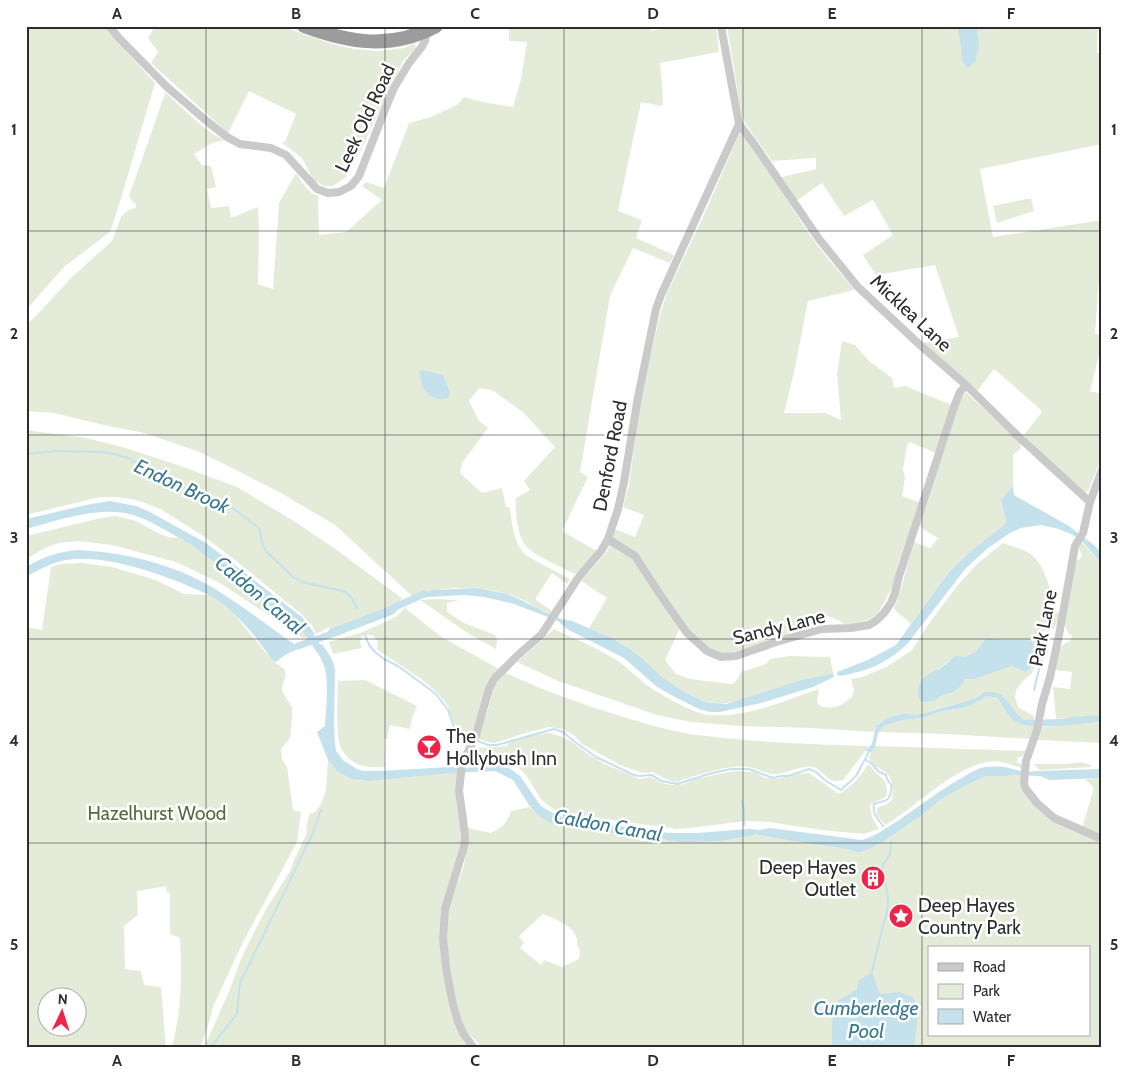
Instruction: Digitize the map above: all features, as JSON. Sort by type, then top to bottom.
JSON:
[{"type":"highway","points":[[304,26],[346,39],[369,42],[408,38],[430,29]]},
{"type":"street","name":"Leek Old Road","points":[[109,26],[167,87],[215,128],[240,144],[271,148],[286,155],[317,189],[328,193],[339,192],[351,186],[359,176],[394,88],[421,48],[430,29]]},
{"type":"street","points":[[721,26],[739,124]]},
{"type":"street","name":"Micklea Lane","points":[[739,124],[819,239],[858,287],[1090,502]]},
{"type":"street","name":"Denford Road","points":[[474,1048],[463,1033],[453,1006],[443,938],[445,909],[464,847],[465,837],[459,791],[462,764],[476,735],[489,689],[494,679],[542,634],[578,578],[601,551],[608,539],[618,509],[624,482],[638,396],[656,309],[739,124]]},
{"type":"street","name":"Sandy Lane","points":[[608,539],[635,556],[687,633],[707,651],[721,657],[736,656],[822,629],[869,625],[884,613],[891,603],[955,404],[960,392],[966,386]]},
{"type":"street","points":[[1090,502],[1098,490],[1102,470]]},
{"type":"street","name":"Park Lane","points":[[1090,502],[1083,533],[1076,543],[1073,554],[1057,643],[1037,730],[1025,766],[1024,784],[1026,790],[1037,803],[1054,818],[1102,839]]},
{"type":"green space","points":[[26,26],[104,26],[155,83],[110,232],[64,267],[26,310]]},
{"type":"green space","points":[[155,26],[281,26],[332,44],[355,49],[377,51],[404,48],[414,43],[416,48],[403,61],[361,150],[346,177],[333,186],[324,186],[313,180],[302,158],[281,142],[285,142],[296,114],[249,91],[228,133],[151,63],[158,52],[148,38]]},
{"type":"green space","points":[[509,26],[649,26],[651,31],[673,26],[716,26],[719,52],[660,63],[662,106],[641,102],[618,211],[642,220],[636,238],[674,255],[670,263],[633,248],[610,296],[580,472],[588,477],[562,531],[597,551],[577,573],[575,574],[543,558],[527,547],[521,537],[517,524],[516,498],[530,490],[524,481],[555,447],[524,413],[492,390],[479,388],[469,401],[479,421],[488,428],[462,463],[460,473],[482,493],[502,488],[506,507],[510,507],[512,526],[521,550],[525,555],[570,579],[567,584],[552,573],[536,598],[536,600],[552,611],[550,614],[519,598],[481,589],[453,588],[412,596],[335,525],[279,492],[197,451],[144,433],[54,413],[26,411],[26,324],[35,317],[72,277],[112,241],[121,217],[128,210],[136,208],[136,204],[129,196],[166,93],[203,127],[225,140],[212,143],[194,154],[202,165],[211,166],[216,187],[207,189],[211,208],[229,206],[231,218],[258,207],[258,284],[273,289],[279,203],[296,173],[308,190],[318,196],[319,235],[346,232],[382,200],[362,186],[366,182],[384,188],[409,123],[431,117],[457,105],[464,97],[513,107],[521,79],[527,42],[509,41]]},
{"type":"green space","points":[[727,26],[1098,26],[1097,53],[1102,53],[1102,144],[980,169],[993,237],[1102,220],[1095,334],[1102,335],[1102,343],[1090,391],[1102,394],[1102,457],[1088,491],[1085,492],[1023,436],[1042,412],[1040,409],[994,369],[977,391],[923,343],[959,337],[935,265],[876,275],[863,255],[893,235],[873,200],[844,216],[822,183],[796,201],[782,177],[816,169],[816,158],[772,161],[745,123],[741,112]]},
{"type":"green space","points":[[740,132],[768,170],[815,242],[854,289],[808,301],[784,413],[826,413],[841,420],[837,374],[842,341],[855,345],[869,361],[892,378],[894,388],[905,386],[952,405],[936,453],[910,442],[907,445],[903,469],[905,478],[902,496],[921,503],[898,564],[893,586],[878,614],[868,620],[850,625],[827,616],[817,620],[814,627],[753,648],[721,654],[708,649],[697,639],[681,622],[650,573],[612,540],[614,529],[635,537],[644,515],[623,507],[629,485],[640,403],[660,315],[667,293]]},
{"type":"green space","points":[[1031,198],[1034,211],[997,223],[993,206]]},
{"type":"green space","points":[[966,392],[1020,443],[1021,448],[1013,455],[1013,486],[1001,499],[1006,521],[1005,524],[972,550],[948,573],[911,624],[894,609],[913,542],[930,548],[938,538],[924,530],[919,523],[956,407]]},
{"type":"green space","points":[[26,430],[86,438],[122,447],[237,487],[294,521],[403,599],[400,602],[330,629],[329,627],[316,634],[312,625],[300,613],[205,537],[160,509],[143,502],[116,497],[100,497],[26,515]]},
{"type":"green space","points":[[116,516],[136,521],[163,535],[174,538],[179,537],[189,543],[297,626],[308,637],[303,638],[220,583],[176,562],[112,545],[78,541],[59,543],[47,547],[26,559],[26,536]]},
{"type":"green space","points":[[1081,541],[1102,565],[1102,715],[1056,719],[1053,687],[1070,689],[1072,672],[1056,670],[1060,649],[1065,643],[1070,641],[1072,636],[1067,631],[1065,624],[1076,560],[1082,556],[1079,548]]},
{"type":"green space","points":[[1003,543],[1029,553],[1037,560],[1041,567],[1048,582],[1056,612],[1060,613],[1054,629],[1037,635],[1039,650],[1032,673],[1016,690],[1015,697],[1018,707],[1034,716],[1034,720],[1026,720],[1019,717],[1005,697],[984,692],[969,701],[941,707],[925,713],[903,714],[892,717],[878,724],[874,732],[691,722],[657,715],[558,681],[517,662],[554,629],[610,656],[656,691],[679,704],[703,714],[723,715],[751,711],[819,689],[817,702],[820,706],[834,707],[841,705],[852,697],[854,690],[851,679],[862,677],[886,667],[912,650],[957,586],[976,565]],"holes":[[[986,638],[1006,640],[1012,666],[975,679],[966,679],[952,693],[943,695],[934,701],[929,674],[948,661],[965,657],[975,652]]]},
{"type":"green space","points":[[610,544],[636,561],[680,628],[665,660],[676,674],[690,679],[732,684],[737,680],[741,672],[766,664],[770,659],[789,656],[830,657],[833,673],[740,700],[719,704],[701,700],[675,687],[634,652],[615,640],[589,628],[607,598],[581,581],[608,550]]},
{"type":"green space","name":"Hazelhurst Wood","points":[[81,563],[112,567],[156,580],[184,594],[211,595],[233,613],[272,660],[284,669],[286,675],[282,691],[292,707],[292,718],[290,738],[281,749],[282,759],[287,767],[293,810],[301,812],[297,842],[243,942],[213,1007],[202,1043],[198,1048],[171,1048],[179,1007],[181,958],[180,938],[170,934],[170,893],[166,891],[167,886],[137,891],[138,915],[124,926],[125,969],[141,971],[144,985],[161,987],[166,1048],[26,1048],[26,627],[42,630],[51,567],[61,564]]},
{"type":"green space","points":[[420,600],[459,600],[447,603],[447,612],[464,623],[495,635],[497,640],[496,649],[469,634]]},
{"type":"green space","points":[[405,608],[440,636],[499,669],[473,737],[456,725],[447,704],[430,686],[377,649],[378,643],[372,635],[362,636],[360,642],[362,648],[333,654],[329,642],[360,633],[383,623],[397,616]]},
{"type":"green space","points":[[506,673],[547,691],[589,706],[662,728],[690,734],[757,741],[869,746],[843,780],[832,780],[813,767],[774,774],[752,768],[731,767],[676,782],[670,781],[652,772],[643,773],[622,766],[582,744],[575,736],[562,729],[549,727],[495,743],[477,738],[497,681]]},
{"type":"green space","points":[[365,680],[417,706],[410,729],[390,725],[387,739],[384,739],[385,767],[367,767],[357,764],[346,755],[339,742],[337,725],[338,681]]},
{"type":"green space","points":[[987,696],[998,698],[1007,713],[1036,726],[1032,739],[879,732],[886,725],[970,706]]},
{"type":"green space","points":[[1102,722],[1102,743],[1038,740],[1041,727]]},
{"type":"green space","points":[[550,733],[571,741],[605,764],[640,779],[650,777],[665,784],[684,784],[696,779],[736,771],[754,772],[766,778],[776,779],[809,773],[839,794],[862,774],[867,765],[870,765],[886,784],[887,796],[870,805],[872,817],[879,829],[864,834],[769,822],[746,821],[676,829],[564,813],[543,801],[527,777],[516,766],[491,756],[476,761],[471,759],[475,748],[507,746],[508,743],[518,739]]},
{"type":"green space","points":[[875,746],[1026,751],[1023,756],[1018,758],[1017,763],[1021,763],[1023,768],[1002,762],[987,762],[972,766],[941,784],[885,825],[877,815],[877,808],[892,800],[892,785],[888,775],[875,766],[869,758]]},
{"type":"green space","points":[[328,760],[338,772],[359,781],[459,772],[456,792],[461,848],[441,909],[439,934],[449,1008],[456,1027],[469,1048],[204,1048],[243,954],[264,913],[290,871],[306,835],[310,813],[314,813],[322,801],[326,788]]},
{"type":"green space","points":[[1080,762],[1091,765],[1091,767],[1040,770],[1033,764],[1068,764]]},
{"type":"green space","name":"Deep Hayes Country Park","points":[[1022,775],[1021,788],[1053,819],[1082,828],[1093,791],[1093,787],[1085,779],[1102,778],[1102,1048],[481,1048],[460,1022],[449,969],[445,933],[447,911],[465,860],[466,826],[491,833],[504,825],[511,811],[530,807],[535,812],[558,825],[625,835],[664,840],[754,834],[857,852],[872,848],[886,840],[940,800],[974,780],[986,776]],"holes":[[[543,914],[562,922],[570,928],[577,938],[580,951],[579,959],[562,967],[544,960],[541,965],[520,948],[524,943],[519,936]]]},
{"type":"water","points":[[957,26],[976,26],[977,28],[979,47],[975,62],[968,68],[962,61]]},
{"type":"water","points":[[422,370],[443,375],[450,393],[449,397],[438,399],[428,394],[423,388],[419,372]]},
{"type":"water","points":[[1013,486],[1014,495],[1069,526],[1094,545],[1102,553],[1102,565],[1083,542],[1073,535],[1059,529],[1041,525],[1021,528],[988,548],[966,568],[908,643],[896,653],[868,669],[838,676],[837,672],[868,660],[896,645],[948,573],[972,550],[1005,524],[1001,499]]},
{"type":"water","points":[[110,501],[136,506],[148,511],[206,543],[302,617],[315,634],[308,637],[297,626],[189,543],[139,517],[120,512],[93,513],[26,529],[26,519]]},
{"type":"water","points":[[79,550],[132,557],[167,566],[199,580],[245,609],[294,644],[305,642],[306,645],[285,655],[276,662],[272,660],[242,622],[217,600],[184,584],[126,565],[95,559],[66,560],[46,566],[26,578],[26,567],[33,563],[51,555]]},
{"type":"water","points":[[476,588],[507,594],[545,612],[610,637],[630,649],[663,678],[684,692],[711,703],[726,704],[798,681],[833,673],[834,677],[813,687],[761,703],[720,712],[710,712],[699,709],[669,694],[656,686],[624,658],[567,629],[558,621],[548,617],[514,604],[484,597],[464,595],[418,599],[416,596],[433,590]]},
{"type":"water","points":[[400,602],[402,605],[394,614],[334,637],[325,638],[324,635],[330,629]]},
{"type":"water","points":[[986,638],[1030,640],[1036,648],[1030,668],[1026,672],[1012,666],[975,679],[966,679],[952,693],[943,695],[934,701],[921,702],[918,690],[920,683],[925,677],[955,656],[965,657],[975,652]]},
{"type":"water","points":[[322,644],[333,663],[335,671],[335,744],[336,751],[344,761],[363,771],[501,765],[508,767],[520,776],[540,805],[564,818],[669,833],[760,830],[770,828],[862,840],[880,832],[950,785],[981,768],[1001,767],[1028,772],[1102,769],[1102,778],[1050,780],[1040,776],[986,776],[940,800],[886,840],[860,852],[754,834],[718,841],[684,842],[558,825],[540,817],[529,805],[513,780],[495,771],[370,781],[354,780],[338,772],[328,760],[317,732],[325,726],[327,683],[325,669],[315,646]]},
{"type":"water","points":[[984,692],[998,693],[1003,696],[1024,720],[1102,715],[1102,722],[1046,726],[1024,725],[1017,722],[1006,712],[998,698],[987,696],[970,706],[886,725],[878,733],[875,747],[871,752],[865,751],[872,744],[876,726],[894,716],[926,713],[969,701]]},
{"type":"water","name":"Cumberledge Pool","points":[[872,972],[880,994],[900,992],[913,997],[919,1008],[914,1048],[832,1048],[832,1023],[836,1004],[840,999],[857,990],[858,981]]},
{"type":"waterway","name":"Endon Brook","points":[[26,454],[56,451],[114,454],[128,458],[167,481],[226,503],[259,528],[263,546],[267,552],[293,577],[302,582],[345,592],[352,598],[357,608]]},
{"type":"waterway","points":[[395,607],[424,594]]},
{"type":"waterway","points":[[1034,690],[1053,612]]},
{"type":"waterway","name":"Caldon Canal","points":[[306,630],[321,652]]},
{"type":"waterway","name":"Caldon Canal","points":[[298,646],[332,634]]},
{"type":"waterway","name":"Endon Brook","points":[[365,635],[369,645],[375,652],[398,666],[436,694],[448,710],[454,727],[464,736],[471,739]]},
{"type":"waterway","name":"Endon Brook","points":[[475,740],[488,745],[497,745],[554,729],[563,732],[596,757],[634,775],[651,775],[662,781],[677,784],[731,769],[749,769],[773,778],[788,776],[809,769],[841,790],[856,776],[870,750]]},
{"type":"waterway","points":[[866,760],[878,771],[886,775],[892,786],[888,800],[874,804],[877,818],[883,826]]},
{"type":"waterway","points":[[742,801],[744,825]]},
{"type":"waterway","points":[[210,1048],[237,1014],[240,983],[312,835],[321,810]]},
{"type":"waterway","points":[[872,972],[887,910],[888,897],[881,874],[883,865],[890,854],[891,843]]},
{"type":"place","name":"The Hollybush Inn","points":[[429,747]]},
{"type":"place","name":"Deep Hayes Outlet","points":[[873,878]]},
{"type":"place","name":"Deep Hayes Country Park","points":[[901,916]]}]
